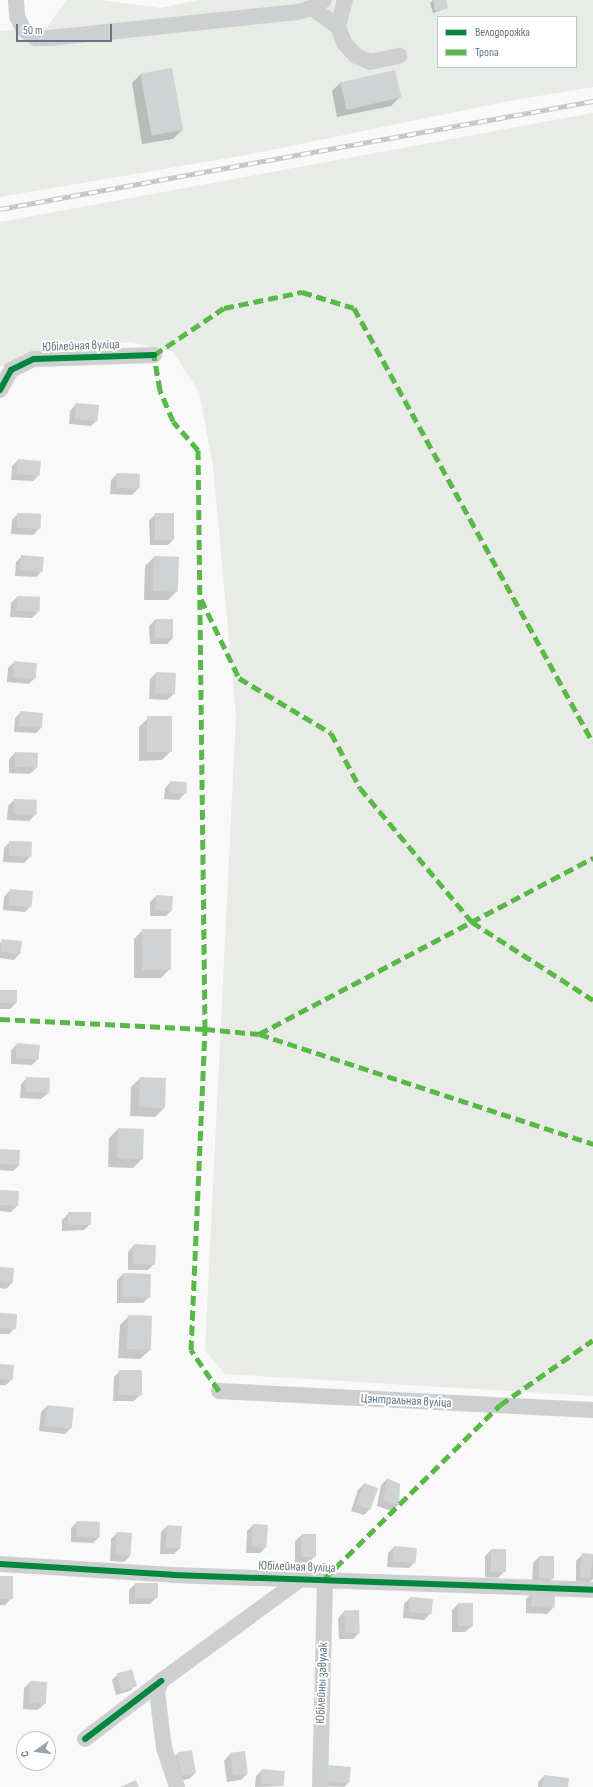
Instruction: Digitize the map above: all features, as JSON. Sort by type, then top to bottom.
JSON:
[{"type":"street","points":[[16,0],[17,16],[23,29],[36,38],[50,38],[318,4],[338,27],[345,44],[356,56],[370,62],[399,56]]},
{"type":"street","points":[[338,27],[346,0]]},
{"type":"street","name":"Юбілейная вуліца","points":[[0,390],[11,370],[34,359],[154,354]]},
{"type":"street","name":"Цэнтральная вуліца","points":[[219,1391],[593,1410]]},
{"type":"street","name":"Юбілейная вуліца","points":[[0,1564],[173,1575],[325,1578],[593,1590]]},
{"type":"street","points":[[85,1739],[161,1681],[302,1578]]},
{"type":"street","name":"Юбілейны завулак","points":[[318,1787],[325,1578]]},
{"type":"street","points":[[161,1681],[157,1692],[164,1748],[177,1787]]},
{"type":"shaded area","points":[[67,0],[100,0],[160,8],[198,0],[593,0],[593,87],[514,100],[252,154],[0,197],[0,31],[47,27]]},
{"type":"shaded area","points":[[593,113],[593,1396],[225,1374],[205,1350],[236,716],[213,466],[199,392],[173,352],[131,342],[28,354],[0,367],[0,222]]},
{"type":"building","points":[[433,0],[446,0],[448,8],[435,11]]},
{"type":"building","points":[[172,68],[183,130],[151,136],[140,74]]},
{"type":"building","points":[[395,70],[401,97],[347,110],[340,83]]},
{"type":"building","points":[[76,403],[99,405],[98,421],[75,419]]},
{"type":"building","points":[[18,459],[41,461],[40,476],[17,474]]},
{"type":"building","points":[[117,473],[140,474],[139,489],[116,488]]},
{"type":"building","points":[[17,513],[41,514],[40,529],[16,528]]},
{"type":"building","points":[[155,513],[174,513],[174,540],[155,540]]},
{"type":"building","points":[[21,555],[44,557],[43,572],[20,570]]},
{"type":"building","points":[[154,556],[179,557],[178,592],[153,591]]},
{"type":"building","points":[[17,596],[40,597],[39,612],[16,611]]},
{"type":"building","points":[[155,619],[173,619],[173,638],[155,638]]},
{"type":"building","points":[[14,661],[37,663],[36,679],[13,677]]},
{"type":"building","points":[[156,672],[176,673],[175,694],[155,693]]},
{"type":"building","points":[[20,711],[43,713],[42,728],[19,726]]},
{"type":"building","points":[[147,716],[172,716],[172,752],[147,752]]},
{"type":"building","points":[[15,752],[38,753],[37,768],[14,767]]},
{"type":"building","points":[[170,781],[187,782],[186,794],[169,793]]},
{"type":"building","points":[[14,799],[37,800],[36,815],[13,814]]},
{"type":"building","points":[[9,841],[32,842],[31,857],[8,856]]},
{"type":"building","points":[[10,889],[33,891],[32,907],[9,905]]},
{"type":"building","points":[[156,895],[173,896],[172,911],[155,910]]},
{"type":"building","points":[[142,929],[171,929],[171,970],[142,970]]},
{"type":"building","points":[[2,939],[22,941],[21,954],[1,952]]},
{"type":"building","points":[[0,990],[17,990],[17,1003],[0,1003]]},
{"type":"building","points":[[17,1043],[40,1045],[39,1060],[16,1058]]},
{"type":"building","points":[[26,1077],[50,1078],[49,1093],[25,1092]]},
{"type":"building","points":[[140,1077],[166,1078],[165,1108],[139,1107]]},
{"type":"building","points":[[118,1128],[144,1129],[143,1159],[117,1158]]},
{"type":"building","points":[[0,1149],[20,1150],[19,1165],[0,1164]]},
{"type":"building","points":[[0,1190],[19,1191],[18,1206],[0,1205]]},
{"type":"building","points":[[68,1212],[91,1212],[91,1225],[68,1225]]},
{"type":"building","points":[[134,1244],[156,1245],[155,1265],[133,1264]]},
{"type":"building","points":[[0,1267],[14,1268],[13,1283],[0,1282]]},
{"type":"building","points":[[123,1273],[151,1274],[150,1298],[122,1297]]},
{"type":"building","points":[[0,1313],[17,1314],[16,1329],[0,1328]]},
{"type":"building","points":[[128,1315],[152,1316],[151,1350],[127,1349]]},
{"type":"building","points":[[0,1364],[14,1365],[13,1380],[0,1379]]},
{"type":"building","points":[[119,1370],[142,1370],[142,1395],[119,1395]]},
{"type":"building","points":[[47,1405],[74,1408],[72,1429],[45,1426]]},
{"type":"building","points":[[387,1478],[400,1484],[399,1505],[383,1500]]},
{"type":"building","points":[[364,1483],[378,1488],[370,1510],[356,1505]]},
{"type":"building","points":[[77,1521],[100,1522],[99,1538],[76,1537]]},
{"type":"building","points":[[253,1524],[268,1525],[266,1548],[251,1547]]},
{"type":"building","points":[[167,1525],[182,1526],[180,1549],[165,1548]]},
{"type":"building","points":[[117,1532],[132,1533],[130,1556],[115,1555]]},
{"type":"building","points":[[301,1534],[316,1534],[316,1557],[301,1557]]},
{"type":"building","points":[[394,1546],[417,1548],[416,1563],[393,1561]]},
{"type":"building","points":[[491,1549],[506,1549],[506,1572],[491,1572]]},
{"type":"building","points":[[582,1553],[593,1554],[591,1578],[580,1577]]},
{"type":"building","points":[[539,1556],[554,1556],[554,1579],[539,1579]]},
{"type":"building","points":[[0,1576],[13,1576],[13,1599],[0,1599]]},
{"type":"building","points":[[135,1583],[158,1583],[158,1598],[135,1598]]},
{"type":"building","points":[[532,1592],[555,1593],[554,1608],[531,1607]]},
{"type":"building","points":[[410,1597],[433,1599],[432,1614],[409,1612]]},
{"type":"building","points":[[458,1603],[473,1603],[473,1626],[458,1626]]},
{"type":"building","points":[[359,1610],[360,1633],[345,1634],[344,1611]]},
{"type":"building","points":[[132,1669],[137,1686],[122,1691],[117,1673]]},
{"type":"building","points":[[30,1681],[47,1682],[46,1704],[29,1703]]},
{"type":"building","points":[[192,1750],[196,1773],[181,1775],[177,1753]]},
{"type":"building","points":[[245,1751],[248,1774],[233,1776],[230,1753]]},
{"type":"building","points":[[328,1765],[351,1767],[350,1783],[327,1781]]},
{"type":"building","points":[[262,1769],[285,1771],[284,1786],[261,1784]]},
{"type":"building","points":[[544,1775],[569,1778],[568,1787],[542,1787]]},
{"type":"building","points":[[136,1780],[139,1787],[120,1787]]},
{"type":"railway","points":[[0,209],[593,101]]},
{"type":"marked path","points":[[219,1391],[191,1350],[205,1029],[198,450],[173,421],[160,390],[154,355],[224,308],[302,292],[354,308],[593,742]]},
{"type":"marked path","points":[[201,599],[239,678],[331,733],[360,788],[472,922],[593,1000]]},
{"type":"marked path","points":[[259,1034],[593,858]]},
{"type":"marked path","points":[[0,1019],[205,1029],[259,1034],[593,1144]]},
{"type":"marked path","points":[[325,1578],[500,1405],[593,1340]]},
{"type":"cycle path","points":[[0,390],[11,370],[34,359],[154,355]]},
{"type":"cycle path","points":[[0,1564],[173,1575],[593,1590]]},
{"type":"cycle path","points":[[85,1739],[161,1681]]}]
